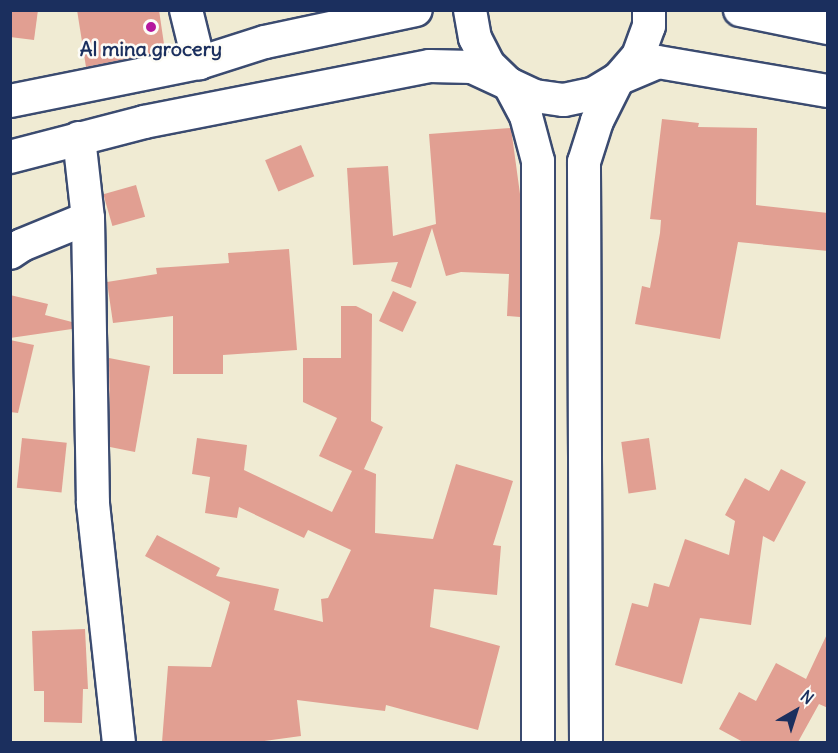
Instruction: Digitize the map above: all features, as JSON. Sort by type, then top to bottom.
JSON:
[{"type":"street","points":[[186,10],[199,63]]},
{"type":"street","points":[[10,101],[199,63],[266,42],[416,10]]},
{"type":"street","points":[[470,10],[475,38],[488,64],[509,84],[526,116],[538,161],[538,742]]},
{"type":"street","points":[[586,742],[584,162],[597,121],[618,79],[638,56],[649,27],[649,10]]},
{"type":"street","points":[[740,10],[828,28]]},
{"type":"street","points":[[10,157],[144,122],[430,66],[472,67],[535,96],[564,100],[593,94],[618,79],[658,62],[828,91]]},
{"type":"street","points":[[80,138],[88,218],[93,504],[119,742]]},
{"type":"street","points":[[10,253],[22,244],[88,218]]},
{"type":"building","points":[[10,10],[38,10],[34,40],[10,37]]},
{"type":"building","points":[[77,10],[159,10],[165,51],[86,67]]},
{"type":"building","points":[[662,119],[699,123],[698,127],[757,128],[756,205],[828,213],[828,251],[738,242],[720,339],[635,324],[642,286],[650,288],[660,233],[661,220],[650,219]]},
{"type":"building","points":[[511,128],[520,194],[520,317],[507,316],[509,274],[461,272],[446,276],[432,228],[411,288],[391,281],[398,262],[353,265],[347,168],[388,166],[393,236],[436,224],[429,134]]},
{"type":"building","points":[[301,145],[314,176],[278,192],[265,160]]},
{"type":"building","points":[[136,185],[145,217],[112,226],[103,194]]},
{"type":"building","points":[[289,249],[297,350],[223,355],[223,374],[173,374],[173,316],[113,323],[107,282],[157,274],[156,268],[229,263],[228,253]]},
{"type":"building","points":[[393,291],[417,302],[403,332],[379,321]]},
{"type":"building","points":[[10,295],[48,304],[45,315],[72,322],[72,329],[10,338]]},
{"type":"building","points":[[341,306],[356,306],[372,314],[371,421],[383,427],[364,469],[376,474],[375,533],[433,539],[456,464],[513,481],[493,545],[501,546],[497,595],[434,589],[430,627],[500,646],[478,730],[386,705],[385,711],[297,700],[301,736],[257,742],[162,742],[168,666],[211,667],[230,602],[145,556],[157,535],[220,568],[216,576],[279,589],[274,610],[323,622],[321,599],[328,598],[351,550],[308,530],[304,538],[239,507],[237,518],[205,513],[210,477],[192,474],[197,438],[247,445],[244,470],[332,512],[352,471],[319,456],[337,418],[303,402],[303,358],[341,358]]},
{"type":"building","points":[[10,340],[34,345],[18,413],[10,412]]},
{"type":"building","points":[[109,358],[150,366],[135,452],[110,447]]},
{"type":"building","points":[[22,438],[67,443],[62,492],[17,488]]},
{"type":"building","points":[[649,438],[656,489],[629,493],[621,442]]},
{"type":"building","points":[[781,469],[806,482],[774,542],[763,536],[751,625],[700,618],[682,684],[615,665],[632,603],[648,607],[654,583],[669,587],[685,539],[729,555],[735,521],[725,515],[745,478],[769,491]]},
{"type":"building","points":[[85,629],[88,689],[83,689],[82,723],[44,722],[44,691],[34,691],[32,631]]},
{"type":"building","points":[[828,632],[828,708],[819,704],[798,742],[743,742],[719,729],[739,692],[756,701],[776,663],[806,679]]},
{"type":"place","name":"Al mina grocery","points":[[151,27]]}]
